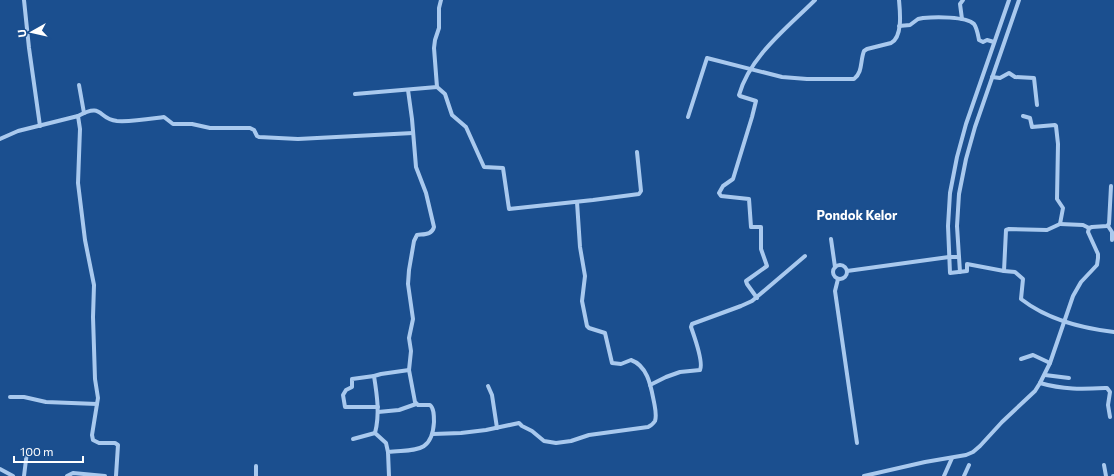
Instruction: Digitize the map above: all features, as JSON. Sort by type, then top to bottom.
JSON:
[{"type":"street","points":[[24,0],[40,126]]},
{"type":"street","points":[[437,88],[434,48],[439,28],[439,8],[441,0]]},
{"type":"street","points":[[757,298],[746,281],[767,266],[761,249],[761,228],[751,227],[749,199],[721,196],[719,192],[723,186],[733,179],[752,117],[756,101],[739,95],[751,70],[770,44],[815,0]]},
{"type":"street","points":[[688,117],[707,58],[782,77],[807,79],[854,79],[860,72],[864,51],[894,41],[896,38],[899,26],[899,0]]},
{"type":"street","points":[[962,19],[960,4],[963,0]]},
{"type":"street","points":[[1009,0],[966,124],[959,151],[950,193],[948,226],[950,273],[967,271],[967,264],[1015,272],[1022,278],[1022,300],[1042,313],[1065,322],[1097,330],[1114,332]]},
{"type":"street","points":[[960,272],[957,226],[959,194],[975,127],[1019,0]]},
{"type":"street","points":[[899,26],[910,25],[918,19],[923,18],[937,17],[962,19],[973,23],[979,40],[983,42],[987,40],[994,42]]},
{"type":"street","points":[[1001,22],[1010,26]]},
{"type":"street","points":[[992,77],[1000,78],[1009,73],[1014,76],[1034,78],[1037,105]]},
{"type":"street","points":[[79,85],[84,113]]},
{"type":"street","points":[[355,94],[437,88],[445,94],[452,115],[466,127],[484,167],[503,168],[509,209],[577,202],[640,193],[637,152]]},
{"type":"street","points":[[408,90],[416,167],[426,193],[434,227],[431,233],[417,235],[414,241],[409,270],[408,284],[413,319],[409,338],[411,351],[409,370],[416,404]]},
{"type":"street","points":[[0,139],[18,131],[97,110],[102,112],[106,118],[116,121],[166,117],[173,124],[192,124],[210,128],[250,128],[254,130],[259,137],[283,138],[413,134]]},
{"type":"street","points":[[78,116],[80,129],[78,183],[85,240],[94,285],[92,317],[95,379],[98,398],[92,435],[93,440],[99,443],[115,443],[118,445],[116,476]]},
{"type":"street","points":[[1023,116],[1030,118],[1032,127],[1056,126],[1058,144],[1057,199],[1063,208],[1060,224]]},
{"type":"street","points":[[959,151],[968,153]]},
{"type":"street","points":[[1108,226],[1110,222],[1111,186]]},
{"type":"street","points":[[433,434],[461,433],[519,423],[522,426],[532,430],[544,441],[556,443],[571,441],[589,435],[648,427],[655,420],[655,410],[650,385],[642,369],[633,361],[629,360],[621,364],[612,363],[605,333],[587,326],[582,301],[585,276],[580,247],[577,202]]},
{"type":"street","points":[[1004,271],[1006,230],[1047,230],[1060,224],[1083,225],[1089,228],[1108,226]]},
{"type":"street","points":[[1108,226],[1112,232],[1112,240]]},
{"type":"street","points":[[864,476],[925,462],[966,455],[973,452],[1034,391],[1045,375],[1050,363],[1073,296],[1081,282],[1097,265],[1098,254],[1088,232],[1089,228]]},
{"type":"street","points":[[831,239],[835,267],[833,271],[834,276],[838,279]]},
{"type":"street","points":[[650,385],[680,372],[700,370],[700,360],[691,327],[692,324],[741,306],[757,298],[805,256]]},
{"type":"street","points":[[847,271],[958,257]]},
{"type":"street","points":[[835,267],[840,265],[847,271]]},
{"type":"street","points":[[838,279],[843,279],[846,276],[847,271]]},
{"type":"street","points":[[838,279],[835,292],[858,443]]},
{"type":"street","points":[[1022,359],[1033,355],[1050,363]]},
{"type":"street","points":[[388,452],[421,448],[428,443],[433,434],[434,416],[432,405],[416,404],[399,410],[345,407],[343,395],[346,390],[352,387],[352,379],[409,370]]},
{"type":"street","points":[[1045,375],[1069,378]]},
{"type":"street","points":[[374,376],[378,409],[378,419],[375,433]]},
{"type":"street","points":[[1040,383],[1054,388],[1107,388],[1110,392],[1108,405],[1110,417]]},
{"type":"street","points":[[488,386],[492,395],[497,428]]},
{"type":"street","points":[[10,398],[24,397],[46,402],[97,404]]},
{"type":"street","points":[[353,439],[375,433]]},
{"type":"street","points":[[375,433],[386,443],[388,452],[388,476]]},
{"type":"street","points":[[24,476],[27,452]]},
{"type":"street","points":[[944,476],[948,464],[952,458]]},
{"type":"street","points":[[964,476],[969,465]]},
{"type":"street","points":[[1104,465],[1106,476]]},
{"type":"street","points":[[256,466],[256,476]]},
{"type":"street","points":[[0,469],[13,476]]},
{"type":"street","points":[[67,476],[73,473],[105,476]]},
{"type":"district","name":"Pondok Kelor","points":[[857,215]]}]
